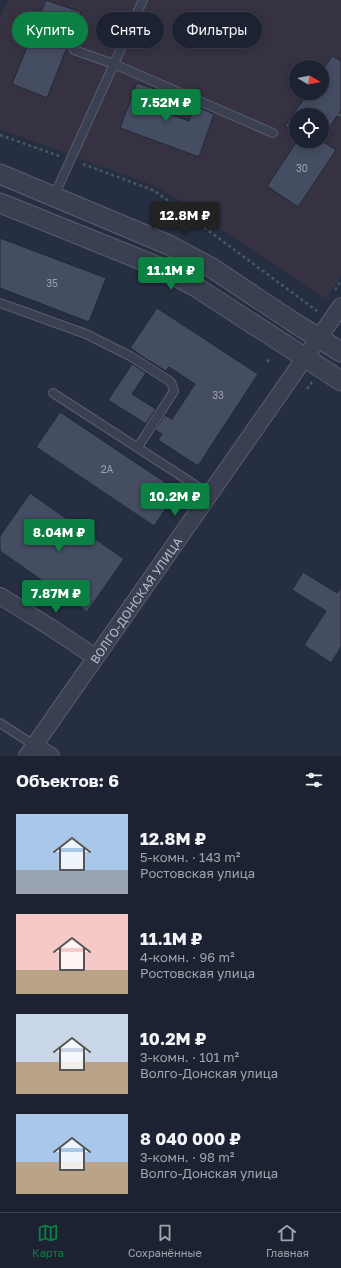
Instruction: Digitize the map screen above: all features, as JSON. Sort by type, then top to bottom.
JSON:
[{"type":"street","points":[[0,174],[169,245],[212,268],[341,352]]},
{"type":"street","points":[[0,203],[159,267],[196,287],[341,380]]},
{"type":"street","name":"ВОЛГО-ДОНСКАЯ УЛИЦА","points":[[30,751],[319,338],[337,300]]},
{"type":"street","points":[[0,596],[95,657]]},
{"type":"street","points":[[30,751],[51,756]]},
{"type":"lane","points":[[54,196],[143,0]]},
{"type":"lane","points":[[74,50],[114,64],[273,133]]},
{"type":"lane","points":[[0,303],[86,334],[130,356],[171,382],[174,391],[138,447]]},
{"type":"lane","points":[[54,393],[209,494]]},
{"type":"lane","points":[[0,723],[30,751]]},
{"type":"path","points":[[0,134],[155,191],[319,313]]},
{"type":"path","points":[[337,300],[341,280]]},
{"type":"shaded area","points":[[8,0],[341,0],[341,275],[326,299],[158,187],[0,129],[0,18]]},
{"type":"building","points":[[46,0],[81,12],[41,12]]},
{"type":"building","points":[[27,48],[67,48],[47,98],[12,84]]},
{"type":"building","points":[[332,56],[341,61],[341,110],[329,128],[329,108],[298,108],[303,100],[329,100],[329,60]]},
{"type":"building","points":[[137,83],[160,91],[153,108],[189,121],[195,106],[214,114],[199,157],[120,128]]},
{"type":"building","points":[[289,120],[289,129],[285,126]]},
{"type":"building","points":[[329,146],[336,150],[298,207],[267,186],[292,148],[329,148]]},
{"type":"building","points":[[0,238],[106,278],[89,322],[0,288]]},
{"type":"building","points":[[157,308],[258,374],[198,466],[158,440],[162,434],[155,430],[165,415],[172,419],[195,384],[169,367],[166,371],[130,348]]},
{"type":"building","points":[[132,364],[146,373],[132,394],[156,409],[146,424],[108,400]]},
{"type":"building","points":[[60,412],[178,491],[154,526],[36,447]]},
{"type":"building","points":[[30,493],[124,559],[87,612],[0,551],[0,536]]},
{"type":"building","points":[[303,572],[337,593],[341,588],[341,647],[331,663],[304,645],[326,611],[292,590]]}]
